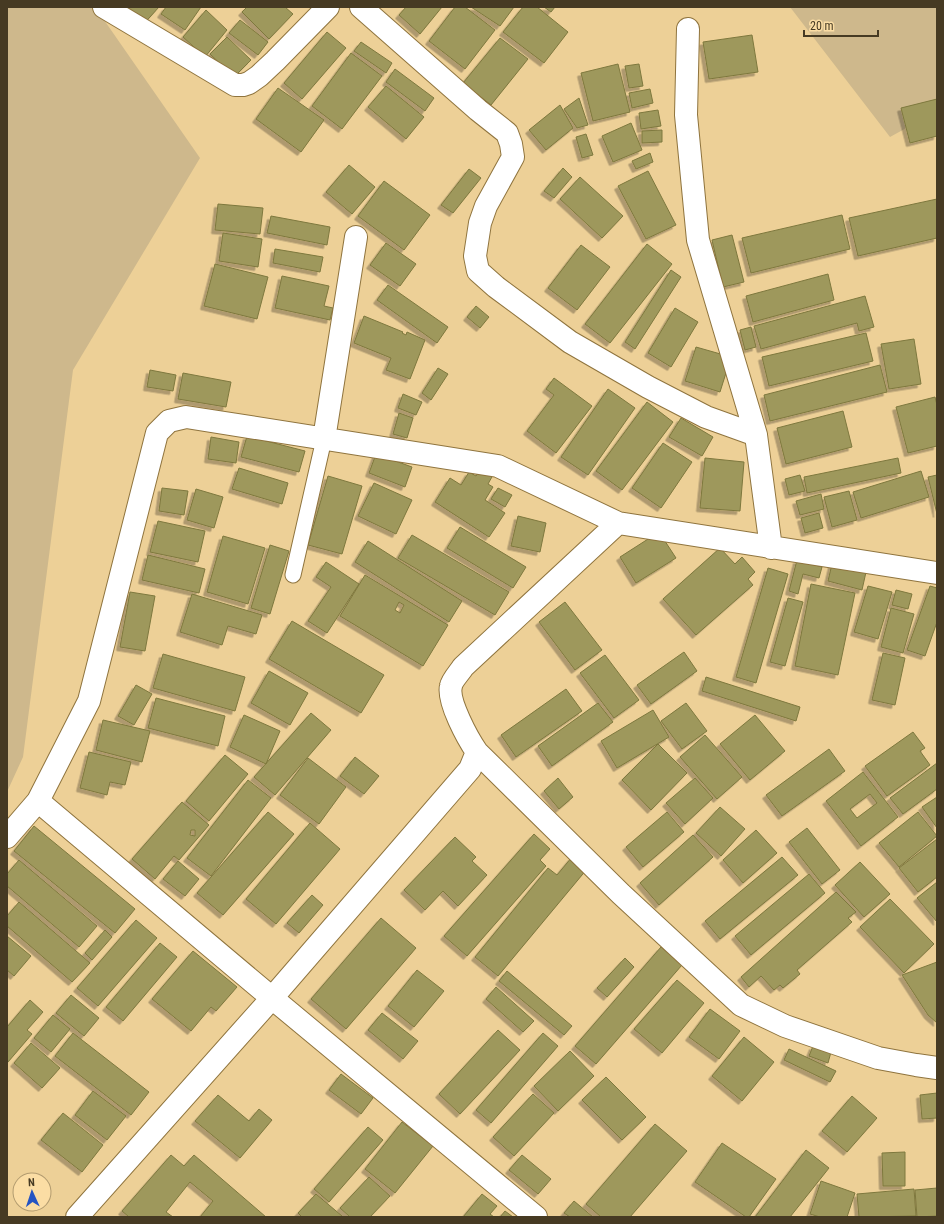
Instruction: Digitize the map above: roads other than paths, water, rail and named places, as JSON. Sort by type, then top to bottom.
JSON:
[{"type":"street","points":[[104,7],[235,85],[243,85],[259,76],[328,7]]},
{"type":"street","points":[[361,7],[478,110],[507,132],[513,157],[486,206],[480,224],[476,256],[478,271],[496,287],[570,342],[648,387],[706,417],[756,435]]},
{"type":"street","points":[[688,29],[686,115],[698,240],[756,435],[771,548]]},
{"type":"street","points":[[324,439],[356,237]]},
{"type":"street","points":[[7,837],[38,801],[89,701],[157,433],[169,421],[186,417],[498,466],[618,523],[937,573]]},
{"type":"street","points":[[618,523],[463,667],[450,685],[451,699],[467,737],[477,752],[621,894],[740,1005],[785,1026],[878,1058],[937,1068]]},
{"type":"street","points":[[77,1217],[272,998],[470,769],[477,752]]},
{"type":"street","points":[[38,801],[536,1217]]},
{"type":"lane","points":[[293,575],[324,439]]}]
